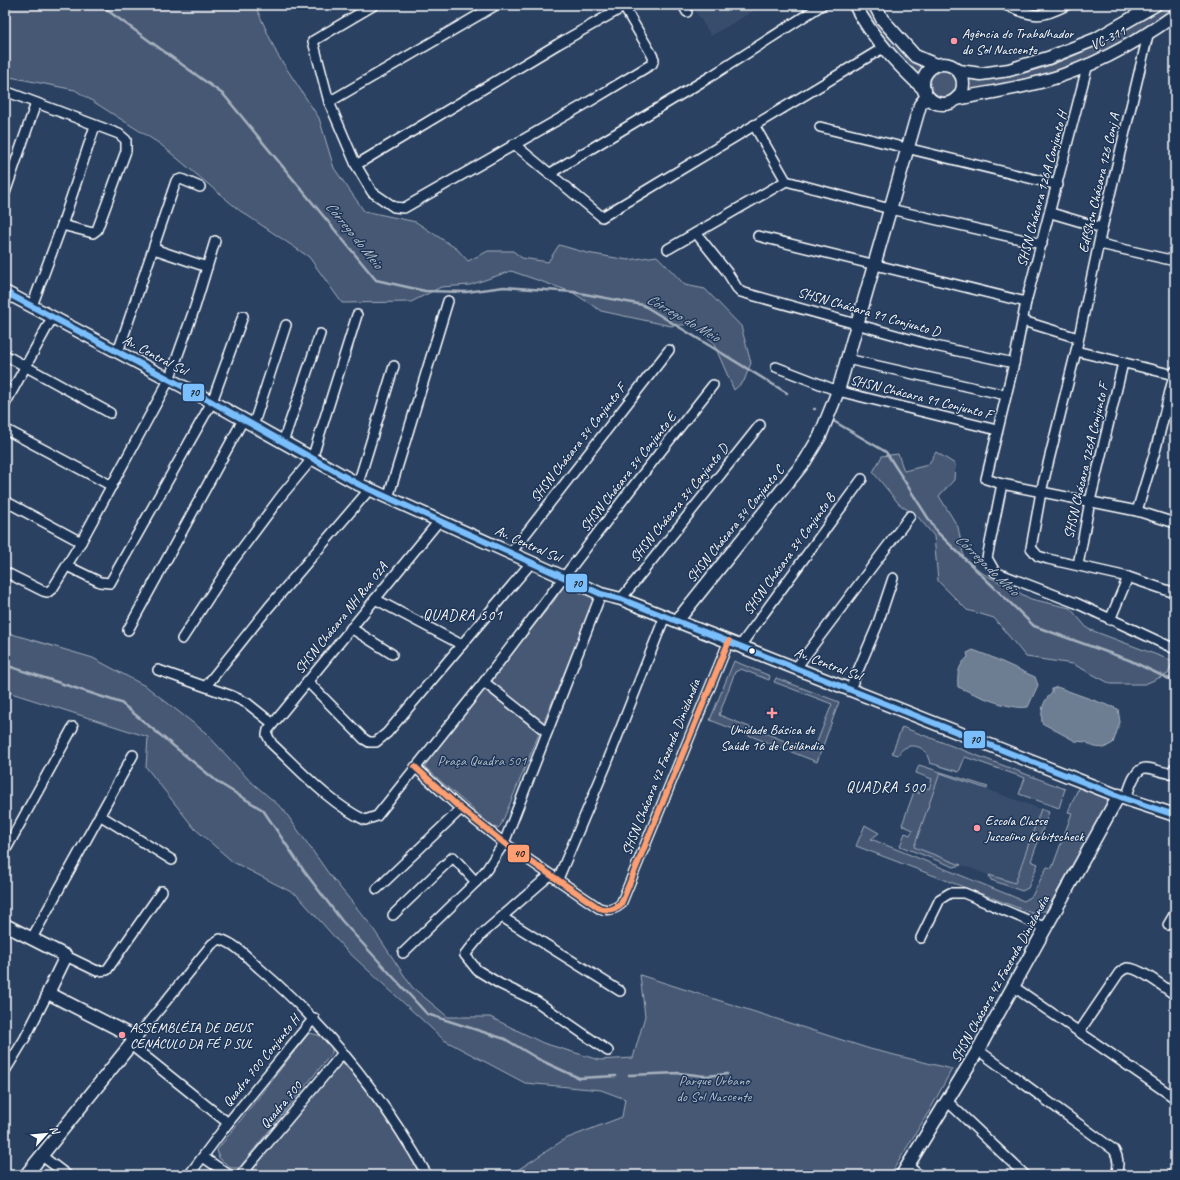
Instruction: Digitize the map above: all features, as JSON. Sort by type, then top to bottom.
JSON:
[{"type":"street","points":[[356,165],[558,44],[625,6],[654,59],[652,64],[404,208],[394,207],[372,192],[356,165],[330,102],[313,40],[374,5]]},
{"type":"street","points":[[330,102],[496,5]]},
{"type":"street","points":[[549,174],[713,75],[822,5]]},
{"type":"street","points":[[855,5],[864,22],[883,48],[927,94],[938,103],[945,104],[956,99],[963,89],[964,82],[959,71],[948,64],[936,65],[931,68],[924,78],[927,94]]},
{"type":"street","points":[[875,5],[882,19],[915,56],[936,65]]},
{"type":"street","points":[[1005,5],[1038,16],[1050,14],[1067,5]]},
{"type":"street","name":"VC-311","points":[[959,71],[981,74],[1009,70],[1041,60],[1096,39],[1155,5]]},
{"type":"street","name":"VC-311","points":[[956,99],[1038,82],[1088,64],[1148,34],[1175,15]]},
{"type":"street","name":"EdfShsn Chácara 126 Conj A","points":[[1078,565],[1038,556],[1031,548],[1041,492],[1076,351],[1100,244],[1102,228],[1148,34]]},
{"type":"street","points":[[514,144],[602,218],[883,48]]},
{"type":"street","name":"SHSN Chácara 126A Conjunto H","points":[[1002,484],[986,479],[1014,363],[1026,302],[1051,212],[1088,64]]},
{"type":"street","points":[[5,92],[123,136],[127,144],[126,151],[101,223],[96,232],[93,233],[62,226]]},
{"type":"street","name":"SHSN Chácara 34 Conjunto C","points":[[677,621],[805,461],[821,433],[838,391],[920,106],[927,94]]},
{"type":"street","points":[[5,193],[36,103]]},
{"type":"street","points":[[754,125],[786,181]]},
{"type":"street","points":[[32,306],[62,226],[95,126]]},
{"type":"street","points":[[820,127],[907,150],[1058,185]]},
{"type":"street","points":[[118,352],[176,181],[181,179],[200,187]]},
{"type":"street","points":[[668,248],[786,181],[890,209],[1042,244]]},
{"type":"street","points":[[1051,212],[1102,228]]},
{"type":"street","name":"SHSN Chácara 91 Conjunto D","points":[[696,233],[727,272],[734,284],[742,292],[935,346],[1014,363]]},
{"type":"street","points":[[758,236],[1026,302]]},
{"type":"street","points":[[5,572],[46,592],[53,588],[67,566],[169,380],[215,241]]},
{"type":"street","points":[[1100,244],[1175,260]]},
{"type":"street","points":[[154,249],[207,267]]},
{"type":"street","name":"Av. Central Sul","points":[[5,292],[212,402],[369,490],[510,554],[601,594],[621,599],[1122,797],[1175,815]]},
{"type":"street","points":[[388,498],[448,301]]},
{"type":"street","points":[[182,639],[232,562],[282,495],[312,459],[356,315]]},
{"type":"street","points":[[67,566],[100,582],[110,583],[212,402],[243,316]]},
{"type":"street","points":[[5,404],[52,318]]},
{"type":"street","points":[[1023,321],[1078,338]]},
{"type":"street","points":[[128,630],[248,423],[286,325]]},
{"type":"street","points":[[283,442],[320,334]]},
{"type":"street","name":"SHSN Chácara 34 Conjunto F","points":[[510,554],[669,350]]},
{"type":"street","points":[[1076,351],[1123,363],[1174,373],[1156,448],[1137,511]]},
{"type":"street","points":[[5,355],[110,413]]},
{"type":"street","points":[[847,359],[1006,395]]},
{"type":"street","name":"SHSN Chácara 126A Conjunto F","points":[[1078,565],[1090,501],[1123,363]]},
{"type":"street","points":[[358,484],[394,366]]},
{"type":"street","name":"SHSN Chácara 91 Conjunto F","points":[[776,367],[838,391],[997,430]]},
{"type":"street","name":"SHSN Chácara 34 Conjunto E","points":[[267,735],[272,744],[352,814],[365,820],[377,816],[484,682],[631,489],[713,385]]},
{"type":"street","name":"SHSN Chácara 34 Conjunto D","points":[[621,599],[684,518],[760,425]]},
{"type":"street","points":[[5,429],[112,486]]},
{"type":"street","name":"SHSN Chácara 34 Conjunto B","points":[[734,643],[862,479]]},
{"type":"street","points":[[1175,522],[1137,511],[1002,484],[988,558],[991,568],[1003,577],[1076,603],[1175,649]]},
{"type":"street","points":[[206,686],[269,606],[369,490]]},
{"type":"street","points":[[5,501],[81,542]]},
{"type":"street","points":[[796,668],[910,516]]},
{"type":"street","name":"SHSN Chácara NH Rua 02A","points":[[267,735],[272,723],[439,521]]},
{"type":"street","points":[[307,681],[364,739],[369,742],[376,742],[387,733],[531,563]]},
{"type":"street","points":[[1078,565],[1128,577],[1175,593]]},
{"type":"street","points":[[1110,620],[1128,577]]},
{"type":"street","points":[[850,689],[877,626],[893,578]]},
{"type":"street","points":[[403,953],[476,882],[487,869],[504,843],[601,594]]},
{"type":"street","points":[[375,599],[462,645]]},
{"type":"street","points":[[608,1051],[536,1001],[500,984],[477,970],[465,955],[482,934],[554,877],[605,768],[665,616]]},
{"type":"street","points":[[351,628],[392,654]]},
{"type":"street","name":"SHSN Chácara 42 Fazenda Dinizlandia","points":[[554,877],[599,908],[611,910],[621,904],[734,643]]},
{"type":"street","points":[[158,670],[206,686],[247,703],[272,723]]},
{"type":"street","points":[[484,682],[547,732]]},
{"type":"street","points":[[5,851],[73,727]]},
{"type":"street","points":[[32,938],[101,816],[133,755]]},
{"type":"street","points":[[415,767],[461,809],[504,843],[554,877]]},
{"type":"street","points":[[1122,797],[1140,770],[1145,768],[1171,773],[1175,767]]},
{"type":"street","name":"SHSN Chácara 42 Fazenda Dinizlandia","points":[[905,1171],[978,1050],[1046,928],[1122,797]]},
{"type":"street","points":[[377,889],[461,809]]},
{"type":"street","points":[[101,816],[172,860]]},
{"type":"street","points":[[393,915],[453,857],[476,882]]},
{"type":"street","points":[[5,925],[97,971],[107,970],[162,892]]},
{"type":"street","points":[[921,938],[940,899],[950,893],[964,893],[1046,928]]},
{"type":"street","points":[[1168,925],[1175,912]]},
{"type":"street","points":[[502,917],[620,991]]},
{"type":"street","name":"Quadra 700 Conjunto H","points":[[133,1041],[212,944],[220,939],[230,942],[314,1018],[228,1123],[189,1175]]},
{"type":"street","points":[[5,1069],[25,1038],[66,956]]},
{"type":"street","points":[[1079,1032],[1119,973],[1123,970],[1130,968],[1140,972],[1175,995]]},
{"type":"street","points":[[1014,987],[1175,1098]]},
{"type":"street","points":[[48,993],[133,1041],[228,1123]]},
{"type":"street","points":[[314,1018],[343,1053],[388,1114],[426,1174]]},
{"type":"street","points":[[26,1175],[133,1041]]},
{"type":"street","points":[[978,1050],[1114,1150],[1118,1162],[1116,1175]]},
{"type":"street","name":"Quadra 700","points":[[241,1175],[343,1053]]},
{"type":"street","points":[[947,1101],[1025,1175]]},
{"type":"street","points":[[42,1156],[67,1175]]},
{"type":"street","points":[[203,1157],[229,1175]]},
{"type":"street","points":[[905,1171],[919,1175]]},
{"type":"street","points":[[1172,1175],[1175,1172]]},
{"type":"shaded area","points":[[692,5],[763,5],[711,36]]},
{"type":"shaded area","points":[[973,650],[1035,677],[1038,685],[1028,707],[1002,704],[983,698],[958,687],[958,674],[960,667],[968,657],[967,653]]},
{"type":"shaded area","points":[[1057,687],[1118,709],[1120,722],[1113,743],[1104,748],[1094,747],[1086,742],[1075,741],[1042,723],[1044,703],[1052,693],[1052,689]]},
{"type":"shaded area","name":"Escola Classe Juscelino Kubitscheck","points":[[940,773],[1041,809],[1014,884],[914,848]]},
{"type":"green space","points":[[5,5],[255,5],[277,54],[319,118],[334,168],[364,211],[416,222],[457,249],[468,261],[488,251],[513,251],[522,258],[548,262],[559,245],[587,253],[628,260],[657,256],[685,285],[705,289],[741,326],[751,363],[744,381],[734,390],[713,342],[692,324],[671,326],[601,311],[572,292],[511,271],[470,285],[441,287],[411,302],[342,303],[309,257],[239,210],[160,144],[75,90],[5,76]]},
{"type":"green space","points":[[860,5],[868,5],[879,23],[893,39],[924,65],[918,79],[885,40]]},
{"type":"green space","points":[[1166,5],[1175,5],[1175,10],[1144,33],[1059,73],[968,92],[969,77],[993,78],[1018,74],[1045,67],[1072,57],[1098,44],[1146,18]]},
{"type":"green space","points":[[944,69],[954,73],[958,83],[954,93],[944,97],[934,93],[930,83],[934,73]]},
{"type":"green space","points":[[936,452],[955,464],[954,480],[939,496],[958,527],[964,558],[984,574],[1031,599],[1070,608],[1088,629],[1173,661],[1168,674],[1145,684],[1111,684],[1073,664],[1026,657],[994,618],[967,610],[938,581],[934,536],[918,517],[899,504],[873,472],[882,456],[898,454],[904,471],[928,465]]},
{"type":"green space","name":"Praça Quadra 501","points":[[566,582],[595,594],[594,602],[501,825],[498,828],[493,827],[427,769],[424,764],[425,760],[554,601]]},
{"type":"green space","name":"Parque Urbano do Sol Nascente","points":[[5,632],[93,658],[147,687],[206,733],[249,780],[283,809],[329,874],[370,924],[412,987],[448,1017],[490,1017],[543,1043],[599,1060],[633,1058],[645,1016],[640,975],[870,1049],[952,1069],[931,1108],[890,1175],[510,1175],[565,1139],[622,1117],[625,1099],[601,1090],[525,1083],[444,1040],[345,949],[297,895],[233,862],[194,828],[146,767],[148,737],[5,691]]},
{"type":"green space","points":[[734,661],[770,676],[769,680],[741,669],[735,672],[719,715],[813,752],[832,704],[774,682],[776,678],[839,702],[817,762],[710,720]]},
{"type":"green space","points":[[902,727],[1065,789],[1059,808],[1019,794],[1025,778],[965,757],[959,772],[930,763],[926,752],[919,747],[907,747],[898,755],[892,753]]},
{"type":"green space","points":[[919,765],[988,787],[987,789],[940,773],[914,847],[961,865],[954,867],[900,846],[905,833],[910,835],[913,830],[902,825],[915,789],[919,794],[922,786],[929,789],[932,779],[916,773]]},
{"type":"green space","points":[[1080,784],[1109,797],[1105,808],[1046,911],[1041,911],[1037,915],[856,846],[865,825],[879,833],[871,839],[1024,901],[1032,896],[1047,867],[1052,868],[1072,813],[1068,812]]},
{"type":"green space","points":[[1041,809],[1049,812],[1031,861],[1038,864],[1028,888],[1022,891],[991,880],[989,875],[1015,883]]},
{"type":"green space","points":[[309,1033],[322,1036],[332,1047],[332,1053],[239,1168],[231,1168],[219,1158],[217,1150]]},
{"type":"green space","points":[[342,1063],[353,1073],[416,1162],[419,1170],[418,1175],[247,1175],[331,1073]]},
{"type":"waterway","name":"Córrego do Meio","points":[[100,5],[224,95],[376,280],[425,291],[466,292],[504,287],[574,292],[643,305],[787,393]]},
{"type":"waterway","name":"Córrego do Meio","points":[[830,419],[886,452],[937,532],[1034,626],[1129,660],[1169,679]]},
{"type":"waterway","points":[[5,665],[121,703],[219,783],[263,810],[304,871],[342,921],[427,1014],[505,1039],[540,1060],[579,1078],[616,1076]]},
{"type":"waterway","points":[[629,1075],[679,1073],[705,1076],[727,1074]]},
{"type":"transit line","name":"70","points":[[5,292],[212,402],[358,484],[601,594],[621,599],[1126,799],[1175,815]]},
{"type":"transit line","name":"40","points":[[415,767],[461,809],[504,843],[599,908],[608,910],[616,908],[621,904],[729,641]]},
{"type":"place","name":"Agência do Trabalhador do Sol Nascente","points":[[954,41]]},
{"type":"place","name":"Unidade Básica de Saúde 16 de Ceilândia","points":[[772,713]]},
{"type":"place","name":"Escola Classe Juscelino Kubitscheck","points":[[977,828]]},
{"type":"place","name":"ASSEMBLÉIA DE DEUS CENÁCULO DA FÉ P SUL","points":[[122,1035]]},
{"type":"district","name":"QUADRA 501","points":[[463,615]]},
{"type":"district","name":"QUADRA 500","points":[[886,787]]}]
